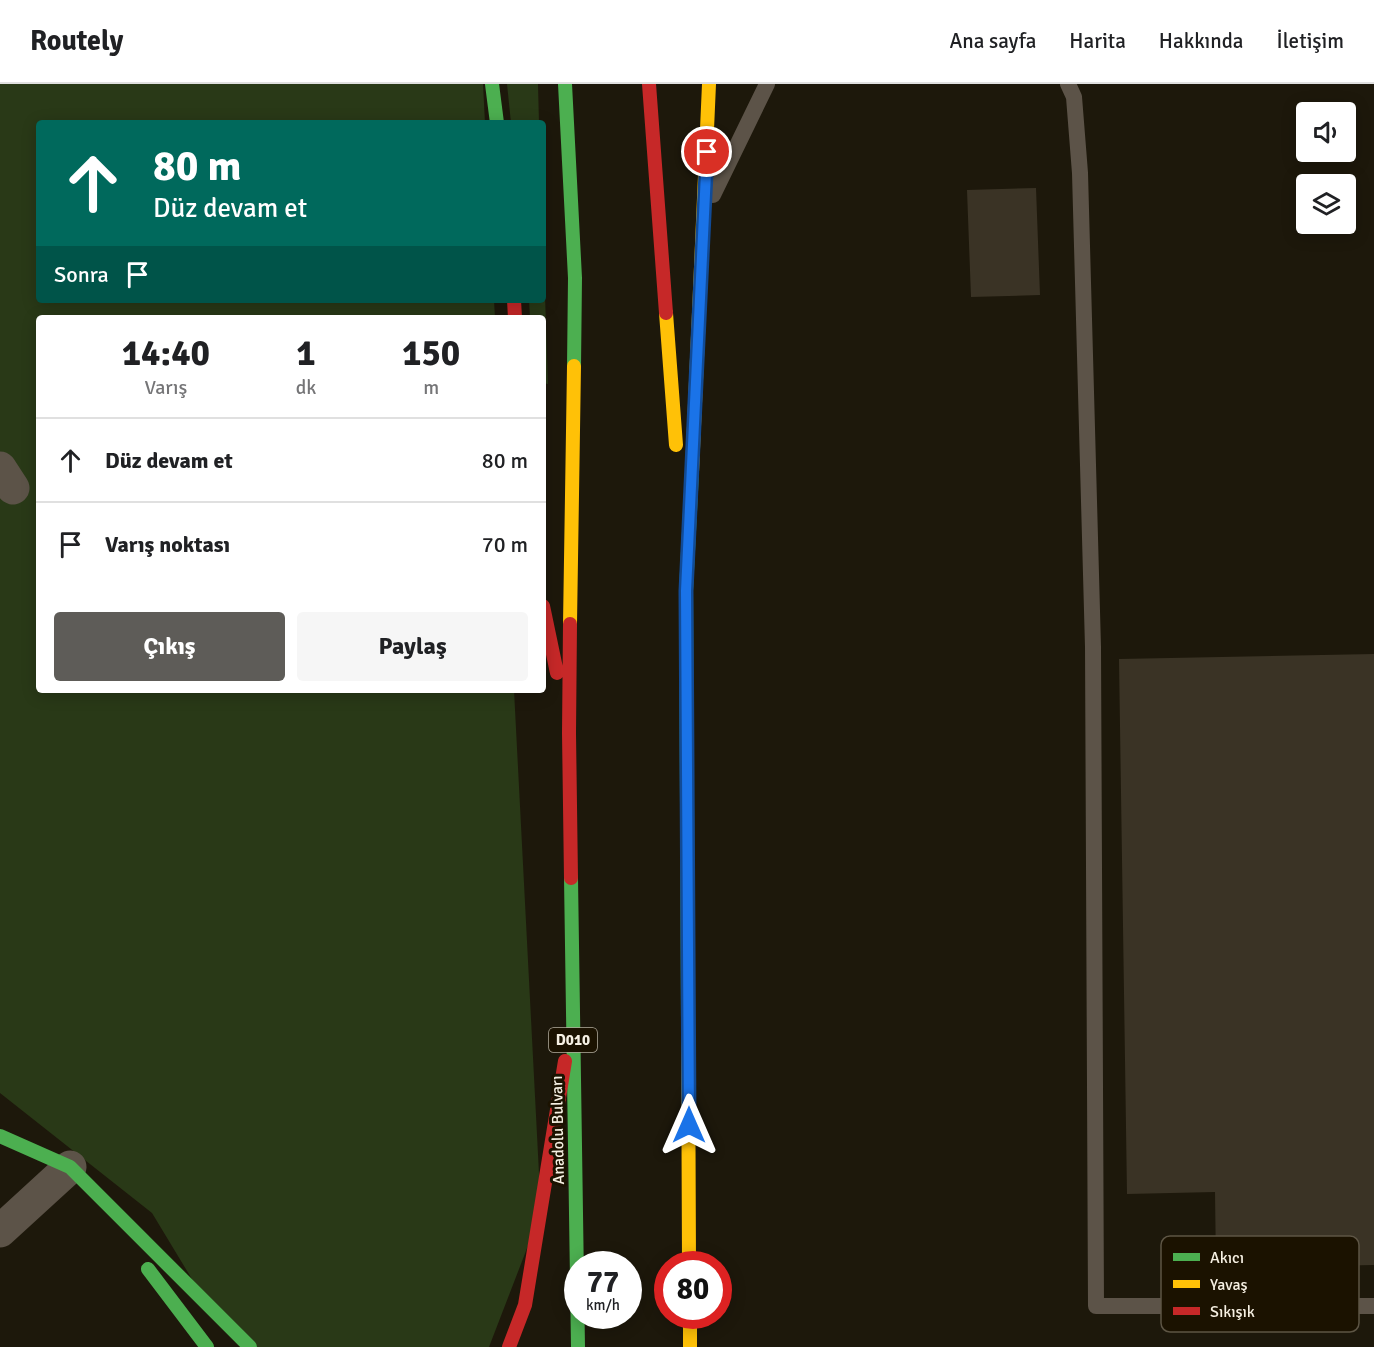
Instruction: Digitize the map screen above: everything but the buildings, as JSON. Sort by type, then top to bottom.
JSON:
[{"type":"main road","points":[[492,84],[496,120]]},
{"type":"main road","points":[[565,84],[575,278],[569,733]]},
{"type":"main road","points":[[649,84],[686,591]]},
{"type":"main road","points":[[689,1251],[686,591],[709,84]]},
{"type":"main road","name":"D010","points":[[546,621],[569,733]]},
{"type":"main road","name":"Anadolu Bulvarı","points":[[569,733],[578,1347]]},
{"type":"main road","points":[[509,1347],[525,1305],[573,1015]]},
{"type":"main road","points":[[0,1136],[70,1167],[250,1347]]},
{"type":"main road","points":[[70,1167],[207,1347]]},
{"type":"main road","points":[[690,1329],[690,1347]]},
{"type":"street","points":[[0,1231],[70,1167]]},
{"type":"lane","points":[[704,212],[768,84]]},
{"type":"lane","points":[[1068,84],[1074,97],[1080,173],[1093,647],[1095,1306],[1161,1306]]},
{"type":"green space","points":[[0,84],[483,84],[485,120],[36,120],[36,303],[494,303],[495,315],[36,315],[36,693],[514,693],[541,1212],[489,1347],[252,1347],[207,1304],[152,1213],[0,1093]]},
{"type":"green space","points":[[507,84],[538,84],[539,120],[511,120]]},
{"type":"green space","points":[[529,303],[545,303],[546,315],[530,315]]},
{"type":"green space","points":[[546,325],[548,384],[546,384]]},
{"type":"traffic: fast","points":[[492,84],[497,120]]},
{"type":"traffic: fast","points":[[565,84],[575,278],[574,366]]},
{"type":"traffic: fast","points":[[688,1019],[686,591],[692,472]]},
{"type":"traffic: fast","points":[[571,878],[578,1347]]},
{"type":"traffic: fast","points":[[0,1136],[70,1167],[250,1347]]},
{"type":"traffic: fast","points":[[148,1269],[207,1347]]},
{"type":"traffic: slow","points":[[692,472],[709,84]]},
{"type":"traffic: slow","points":[[666,313],[676,445]]},
{"type":"traffic: slow","points":[[570,624],[574,366]]},
{"type":"traffic: slow","points":[[688,1019],[689,1251]]},
{"type":"traffic: slow","points":[[690,1329],[690,1347]]},
{"type":"traffic: jam","points":[[649,84],[666,313]]},
{"type":"traffic: jam","points":[[514,303],[515,315]]},
{"type":"traffic: jam","points":[[546,620],[557,673]]},
{"type":"traffic: jam","points":[[570,624],[571,878]]},
{"type":"traffic: jam","points":[[509,1347],[525,1305],[565,1061]]},
{"type":"route","points":[[689,1125],[686,591],[707,152]]}]
